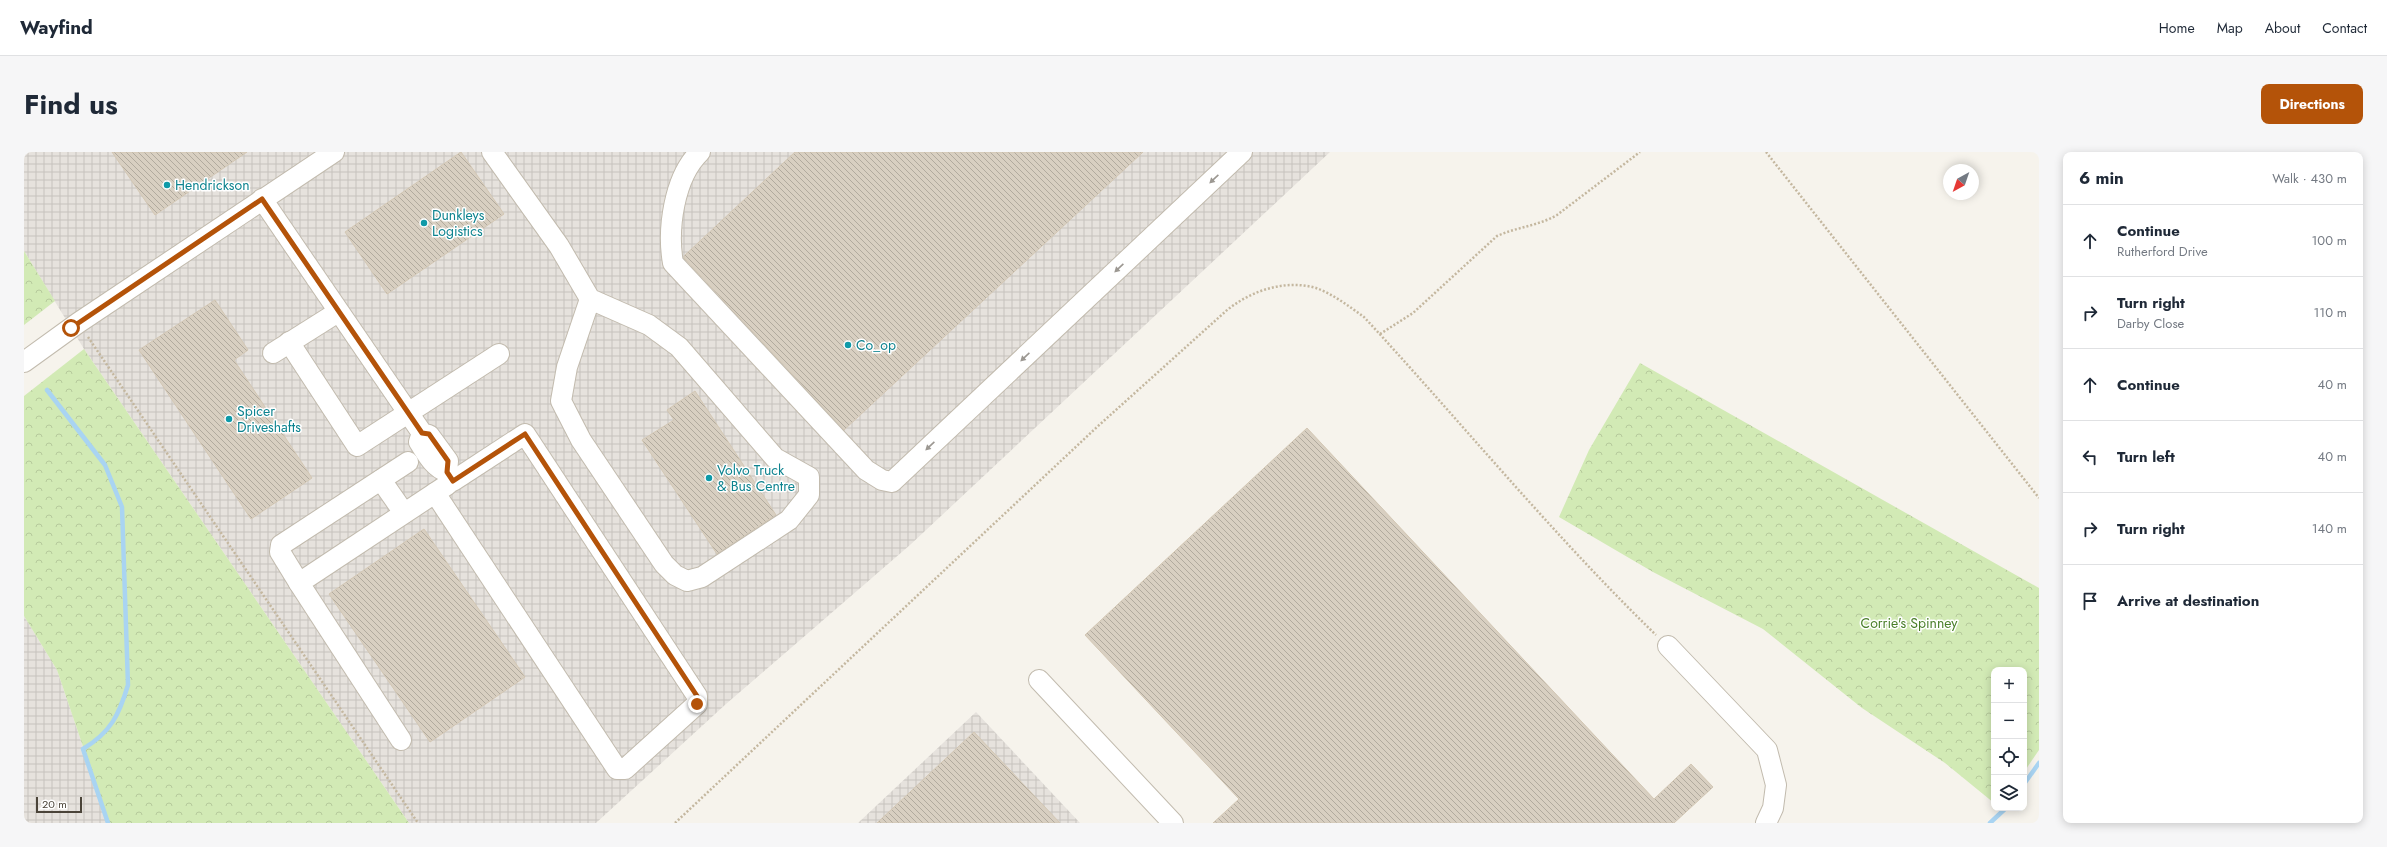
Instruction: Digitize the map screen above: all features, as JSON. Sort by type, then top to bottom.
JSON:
[{"type":"street","points":[[24,362],[78,323],[334,152]]},
{"type":"street","points":[[492,152],[559,246],[590,299],[649,325],[679,347],[775,458],[809,477],[809,496],[789,520],[702,577],[687,581],[675,575],[664,564],[581,440],[563,406],[561,401],[563,384],[590,299]]},
{"type":"street","points":[[700,152],[684,175],[677,196],[670,246],[673,263],[866,470],[882,480],[892,482],[1242,152]]},
{"type":"street","points":[[262,199],[422,433],[429,434],[448,461],[450,476]]},
{"type":"street","points":[[338,312],[281,348],[357,446],[377,435],[499,354]]},
{"type":"street","points":[[299,584],[435,492],[450,476],[525,434],[697,696],[697,704],[625,769],[617,769],[435,492]]},
{"type":"street","points":[[401,740],[299,584],[280,552],[281,545],[408,462]]},
{"type":"street","points":[[381,480],[404,513]]},
{"type":"street","points":[[1668,646],[1767,750],[1776,785],[1773,808],[1766,823]]},
{"type":"street","points":[[1039,680],[1172,823]]},
{"type":"path","points":[[1380,334],[1413,313],[1497,236],[1511,230],[1546,222],[1640,152]]},
{"type":"path","points":[[1766,152],[2039,498]]},
{"type":"path","points":[[675,823],[1097,428],[1242,298],[1259,290],[1296,285],[1316,288],[1341,301],[1364,317],[1516,489],[1616,596],[1668,646]]},
{"type":"path","points":[[83,330],[418,823]]},
{"type":"shaded area","points":[[24,152],[1330,152],[910,545],[726,704],[596,823],[409,823],[84,349],[24,251]]},
{"type":"shaded area","points":[[24,616],[57,670],[109,823],[24,823]]},
{"type":"shaded area","points":[[976,712],[1080,823],[858,823]]},
{"type":"green space","points":[[24,251],[55,301],[24,325]]},
{"type":"green space","points":[[84,349],[409,823],[109,823],[57,670],[24,616],[24,396]]},
{"type":"green space","name":"Corrie's Spinney","points":[[1640,363],[2039,588],[2039,750],[2027,768],[2027,667],[1991,667],[1991,801],[1945,763],[1862,708],[1763,629],[1653,572],[1559,517],[1589,450]]},
{"type":"building","name":"Hendrickson","points":[[112,152],[247,152],[155,215]]},
{"type":"building","name":"Dunkleys Logistics","points":[[461,152],[504,214],[387,294],[345,232]]},
{"type":"building","name":"Co_op","points":[[795,152],[1143,152],[844,430],[684,258],[684,256]]},
{"type":"building","name":"Spicer Driveshafts","points":[[215,300],[248,350],[234,360],[312,478],[251,519],[139,350]]},
{"type":"building","name":"Volvo Truck & Bus Centre","points":[[695,391],[776,515],[717,554],[642,440],[674,420],[667,410]]},
{"type":"building","points":[[1307,428],[1654,799],[1691,764],[1713,787],[1674,823],[1213,823],[1239,799],[1085,635]]},
{"type":"building","points":[[424,529],[525,677],[430,742],[329,594]]},
{"type":"building","points":[[974,732],[1060,823],[877,823]]},
{"type":"waterway","points":[[47,390],[105,465],[122,507],[128,685],[113,722],[101,736],[83,749],[108,823]]},
{"type":"waterway","points":[[2027,780],[2039,763]]},
{"type":"waterway","points":[[1990,823],[2003,811]]},
{"type":"place","name":"Hendrickson","points":[[167,185]]},
{"type":"place","name":"Dunkleys Logistics","points":[[424,223]]},
{"type":"place","name":"Co_op","points":[[848,345]]},
{"type":"place","name":"Spicer Driveshafts","points":[[229,419]]},
{"type":"place","name":"Volvo Truck & Bus Centre","points":[[709,478]]},
{"type":"route","points":[[71,328],[262,199],[422,433],[429,434],[448,461],[447,472],[453,481],[525,434],[697,696],[699,700],[697,704]]}]
